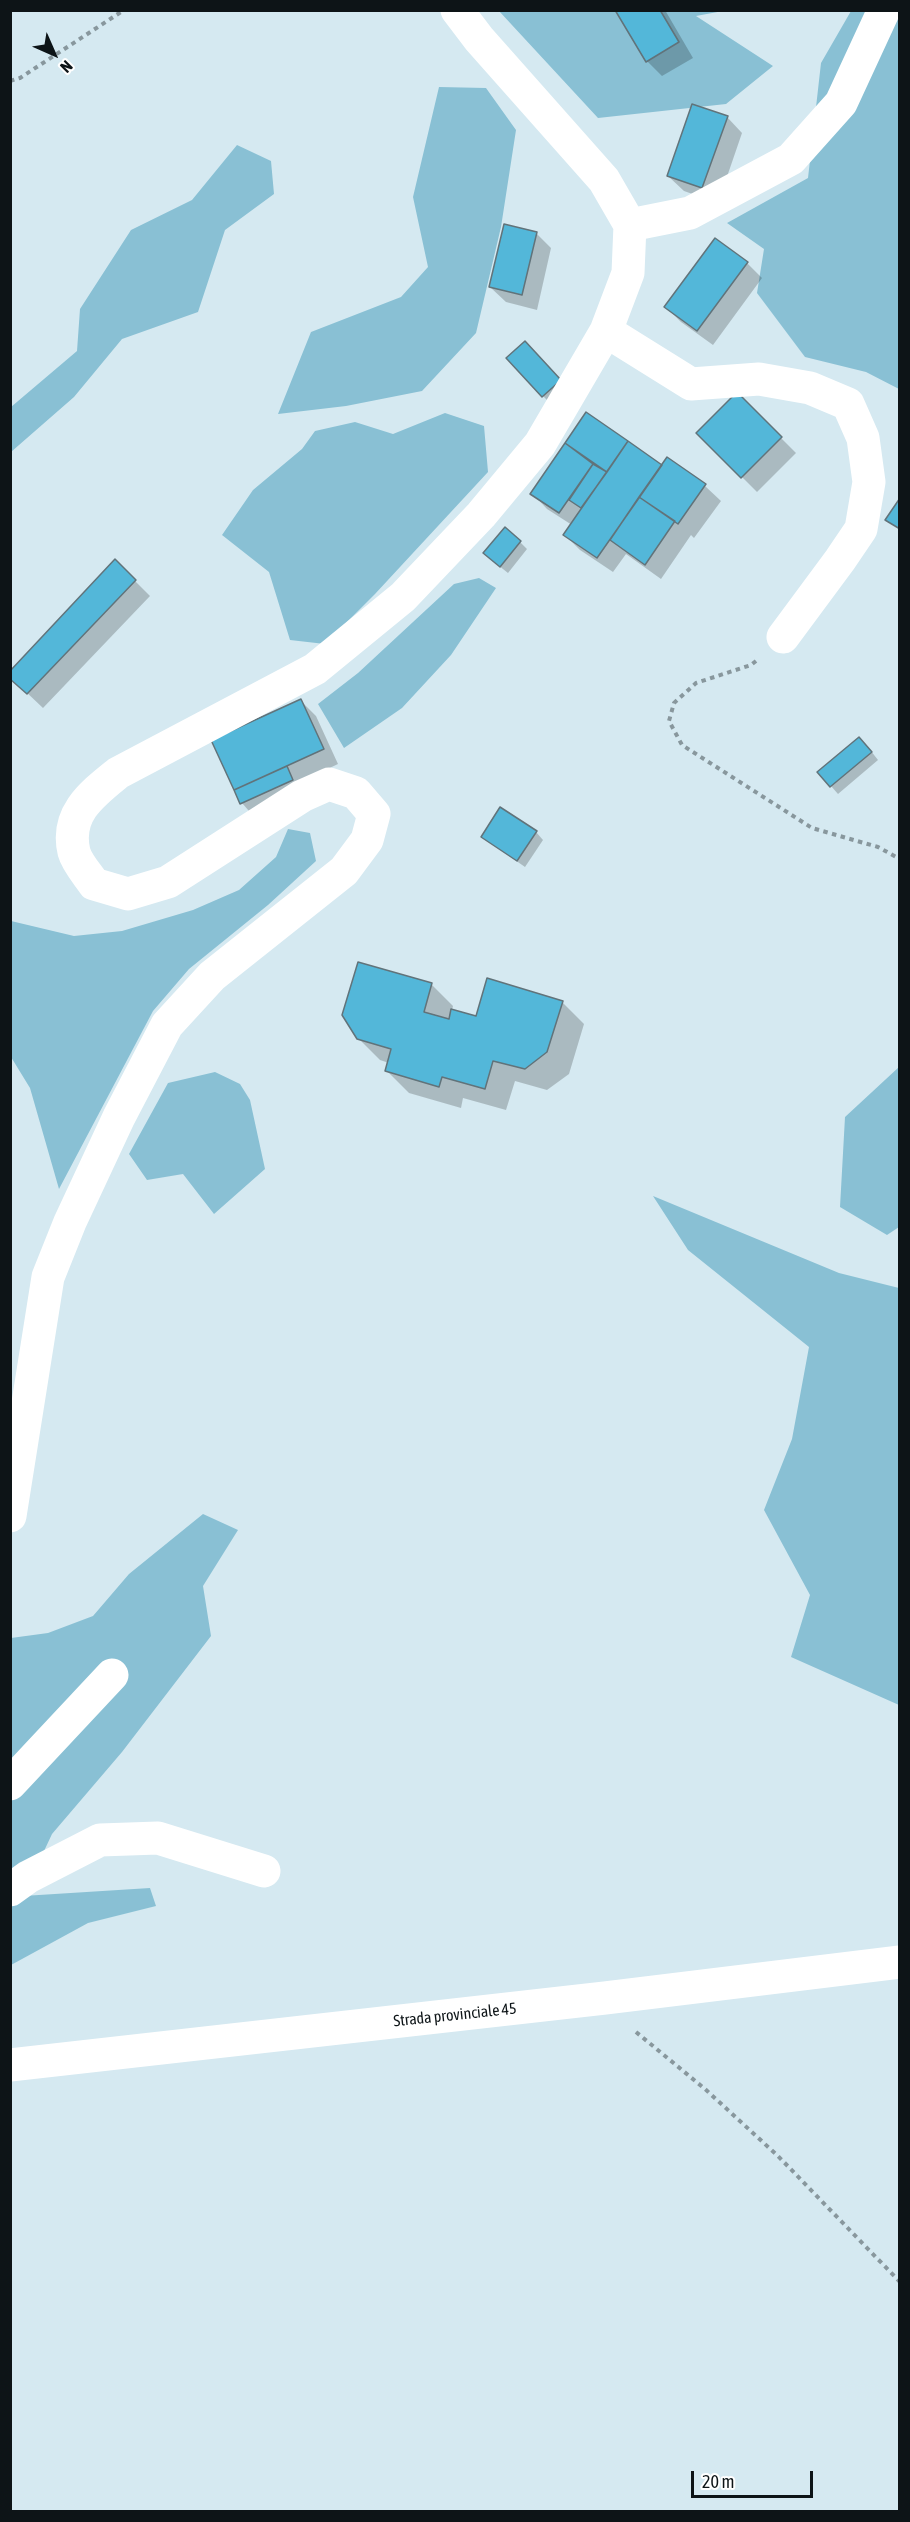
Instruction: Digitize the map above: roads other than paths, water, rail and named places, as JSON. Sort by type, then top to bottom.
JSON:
[{"type":"street","points":[[10,1516],[48,1277],[70,1222],[118,1117],[167,1025],[212,976],[344,871],[367,840],[374,814],[356,793],[329,784],[302,796],[168,882],[128,894],[94,884],[75,854],[73,822],[91,795],[118,772],[315,669],[403,597],[481,515],[540,444],[606,331],[628,273],[630,225],[604,180],[493,55],[457,10]]},
{"type":"street","points":[[630,225],[690,213],[792,159],[841,103],[884,10]]},
{"type":"street","points":[[606,331],[691,384],[759,379],[810,388],[848,404],[863,438],[869,482],[861,529],[783,637]]},
{"type":"street","points":[[10,1784],[112,1675]]},
{"type":"street","points":[[10,1890],[28,1877],[100,1840],[158,1838],[264,1871]]},
{"type":"street","name":"Strada provinciale 45","points":[[10,2066],[900,1962]]}]
